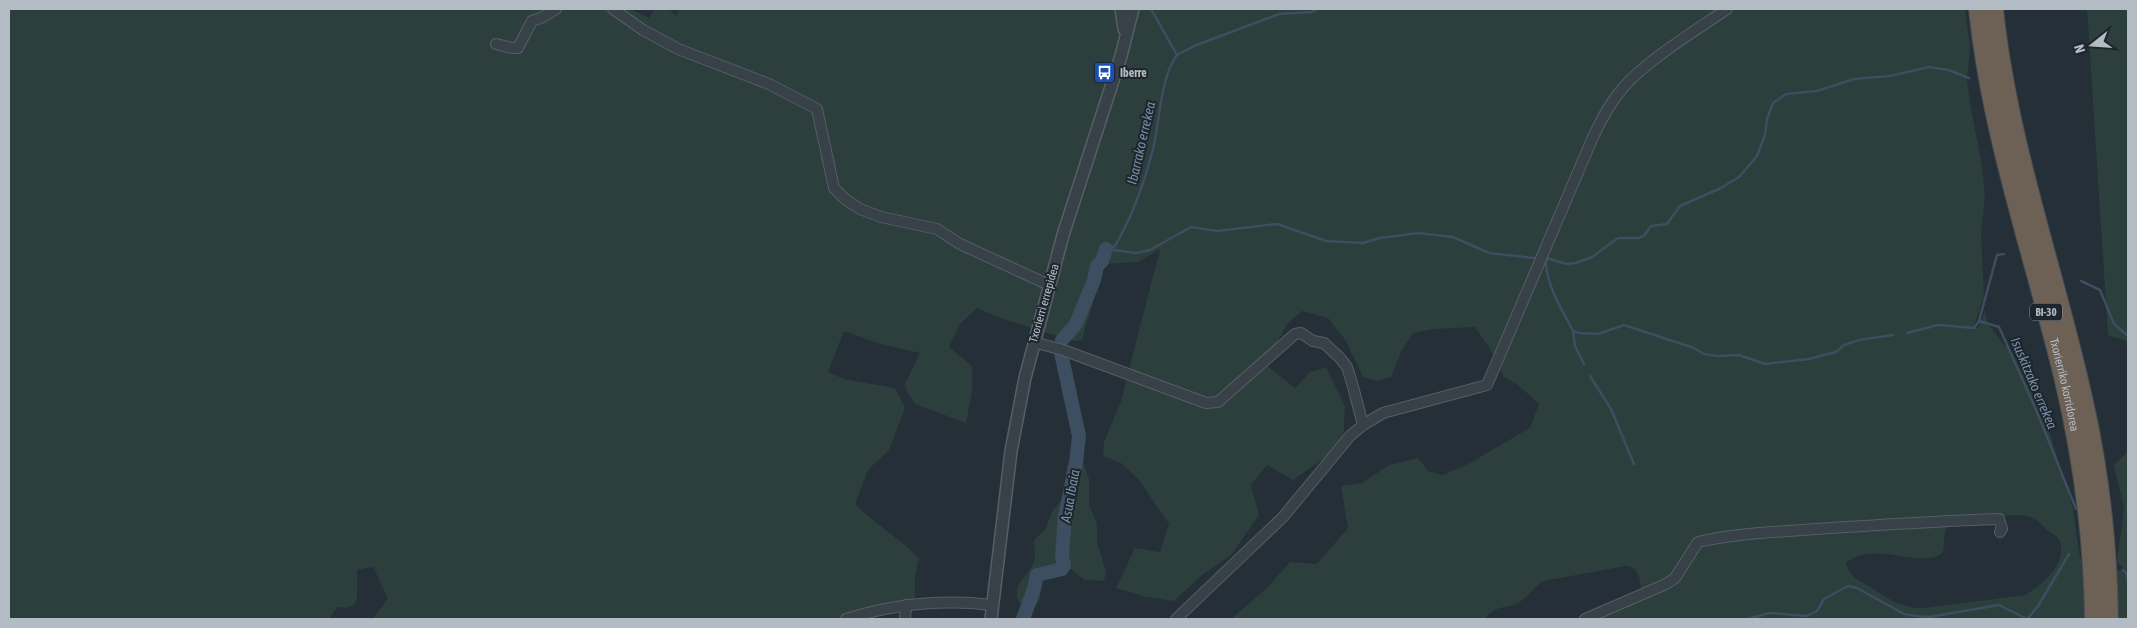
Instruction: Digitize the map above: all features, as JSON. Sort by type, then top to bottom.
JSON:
[{"type":"highway","name":"Txorierriko korridorea","points":[[1978,9],[1985,62],[1998,132],[2057,353],[2074,428],[2089,529],[2094,619]]},
{"type":"highway","name":"Txorierriko korridorea","points":[[1994,9],[2013,128],[2072,350],[2089,425],[2104,528],[2109,619]]},
{"type":"street","points":[[496,44],[518,48],[532,22],[556,9]]},
{"type":"street","points":[[613,9],[643,30],[678,49],[769,84],[817,109],[834,188],[845,199],[860,209],[881,217],[937,228],[960,244],[1049,285]]},
{"type":"street","points":[[1121,9],[1124,39]]},
{"type":"street","name":"Txorierri errepidea","points":[[991,619],[1011,451],[1033,342],[1121,56],[1132,9]]},
{"type":"street","points":[[1176,619],[1283,517],[1350,436],[1363,425],[1383,413],[1487,385],[1593,137],[1618,92],[1639,71],[1727,9]]},
{"type":"street","points":[[1033,342],[1062,350],[1206,403],[1213,403],[1218,402],[1259,368],[1295,334],[1301,333],[1313,341],[1324,343],[1347,367],[1363,425]]},
{"type":"street","points":[[1584,619],[1666,584],[1675,578],[1698,542],[1708,539],[1761,533],[1999,519],[2000,532]]},
{"type":"street","points":[[846,619],[906,605],[926,603],[992,605]]},
{"type":"street","points":[[905,619],[906,605]]},
{"type":"green space","points":[[9,9],[630,9],[649,18],[655,9],[669,9],[676,16],[680,9],[1965,9],[1970,47],[1967,79],[1985,196],[1981,235],[1984,296],[1974,326],[1978,329],[1985,310],[1988,324],[2016,360],[2048,427],[2073,509],[2080,558],[2119,571],[2124,568],[2117,562],[2124,508],[2114,465],[2128,451],[2128,619],[1597,619],[1641,591],[1638,574],[1626,566],[1544,581],[1520,602],[1491,612],[1486,619],[1231,619],[1267,588],[1290,562],[1317,564],[1348,528],[1341,486],[1362,483],[1389,465],[1418,458],[1428,471],[1443,475],[1468,464],[1530,428],[1539,404],[1518,385],[1504,377],[1490,349],[1475,327],[1435,329],[1413,333],[1401,352],[1391,377],[1377,381],[1363,377],[1346,341],[1328,318],[1302,311],[1288,323],[1265,364],[1295,388],[1310,372],[1326,367],[1345,406],[1343,445],[1293,480],[1267,465],[1251,485],[1259,515],[1231,555],[1202,575],[1174,601],[1146,597],[1116,588],[1135,548],[1160,552],[1169,524],[1139,480],[1121,463],[1103,456],[1104,442],[1121,401],[1160,249],[1138,262],[1104,264],[1082,340],[1063,342],[1057,336],[1000,318],[977,308],[960,324],[949,347],[972,366],[972,392],[966,423],[915,404],[904,386],[920,353],[880,344],[844,331],[828,372],[844,379],[895,388],[905,408],[889,450],[868,470],[855,504],[919,558],[915,576],[915,607],[867,619],[373,619],[388,598],[373,567],[357,570],[357,597],[355,604],[346,608],[338,607],[328,619],[9,619]],"holes":[[[2021,515],[2036,520],[2056,536],[2060,542],[2061,550],[2060,559],[2051,573],[2038,586],[2025,595],[1925,608],[1909,607],[1889,599],[1858,580],[1847,568],[1846,563],[1858,556],[1871,554],[1924,559],[1935,557],[1943,552],[1946,531],[1951,524],[1978,518]]]},
{"type":"green space","points":[[2087,9],[2128,9],[2128,342],[2108,335]]},
{"type":"green space","points":[[1075,450],[1082,459],[1089,479],[1089,505],[1097,523],[1097,542],[1106,572],[1104,581],[1085,580],[1072,570],[1065,568],[1060,572],[1041,575],[1038,603],[1035,607],[1028,609],[1019,603],[1018,588],[1032,567],[1035,552],[1033,542],[1046,528],[1052,512],[1064,497],[1067,467]]},
{"type":"waterway","name":"Ibarrako errekea","points":[[1110,248],[1115,246],[1143,184],[1153,149],[1167,75],[1177,55],[1151,9]]},
{"type":"waterway","points":[[1177,55],[1194,46],[1279,14],[1312,12],[1318,9]]},
{"type":"waterway","points":[[1546,258],[1567,264],[1576,263],[1592,257],[1618,238],[1638,238],[1644,236],[1651,226],[1667,224],[1680,206],[1721,188],[1739,177],[1757,156],[1765,135],[1767,119],[1773,103],[1786,94],[1817,91],[1854,79],[1890,76],[1929,67],[1948,70],[1969,78]]},
{"type":"waterway","name":"Isuskitzako errekea","points":[[1106,249],[1136,253],[1150,250],[1191,227],[1217,231],[1277,224],[1326,241],[1363,243],[1380,238],[1418,233],[1453,237],[1489,253],[1534,258]]},
{"type":"waterway","name":"Asua Ibaia","points":[[1062,340],[1076,324],[1094,280],[1097,266],[1102,261],[1106,249]]},
{"type":"waterway","points":[[1979,321],[1997,255],[2004,254]]},
{"type":"waterway","name":"Isuskitzako errekea","points":[[1546,259],[1548,278],[1555,296],[1573,331],[1579,333],[1598,334],[1624,325],[1694,348],[1704,354],[1718,356],[1739,355],[1765,364],[1809,359],[1836,352],[1844,345],[1859,340],[1893,335]]},
{"type":"waterway","points":[[2081,281],[2100,290],[2114,324],[2128,336]]},
{"type":"waterway","name":"Isuskitzako errekea","points":[[1907,333],[1938,325],[1974,328],[1979,321],[1999,327],[2037,412],[2076,509]]},
{"type":"waterway","points":[[1573,331],[1575,346],[1584,364]]},
{"type":"waterway","name":"Asua Ibaia","points":[[1023,619],[1037,575],[1062,569],[1064,565],[1062,556],[1065,516],[1076,463],[1079,436],[1061,353]]},
{"type":"waterway","points":[[1590,376],[1611,409],[1634,464]]},
{"type":"waterway","points":[[2028,618],[2038,606],[2069,554]]},
{"type":"waterway","points":[[2123,570],[2127,574],[2128,581]]},
{"type":"waterway","points":[[1748,619],[1769,613],[1807,616],[1817,611],[1824,599],[1848,586],[1857,588],[1904,614],[1929,617],[1999,605],[2027,619]]},
{"type":"place","name":"Iberre","points":[[1104,73]]}]
